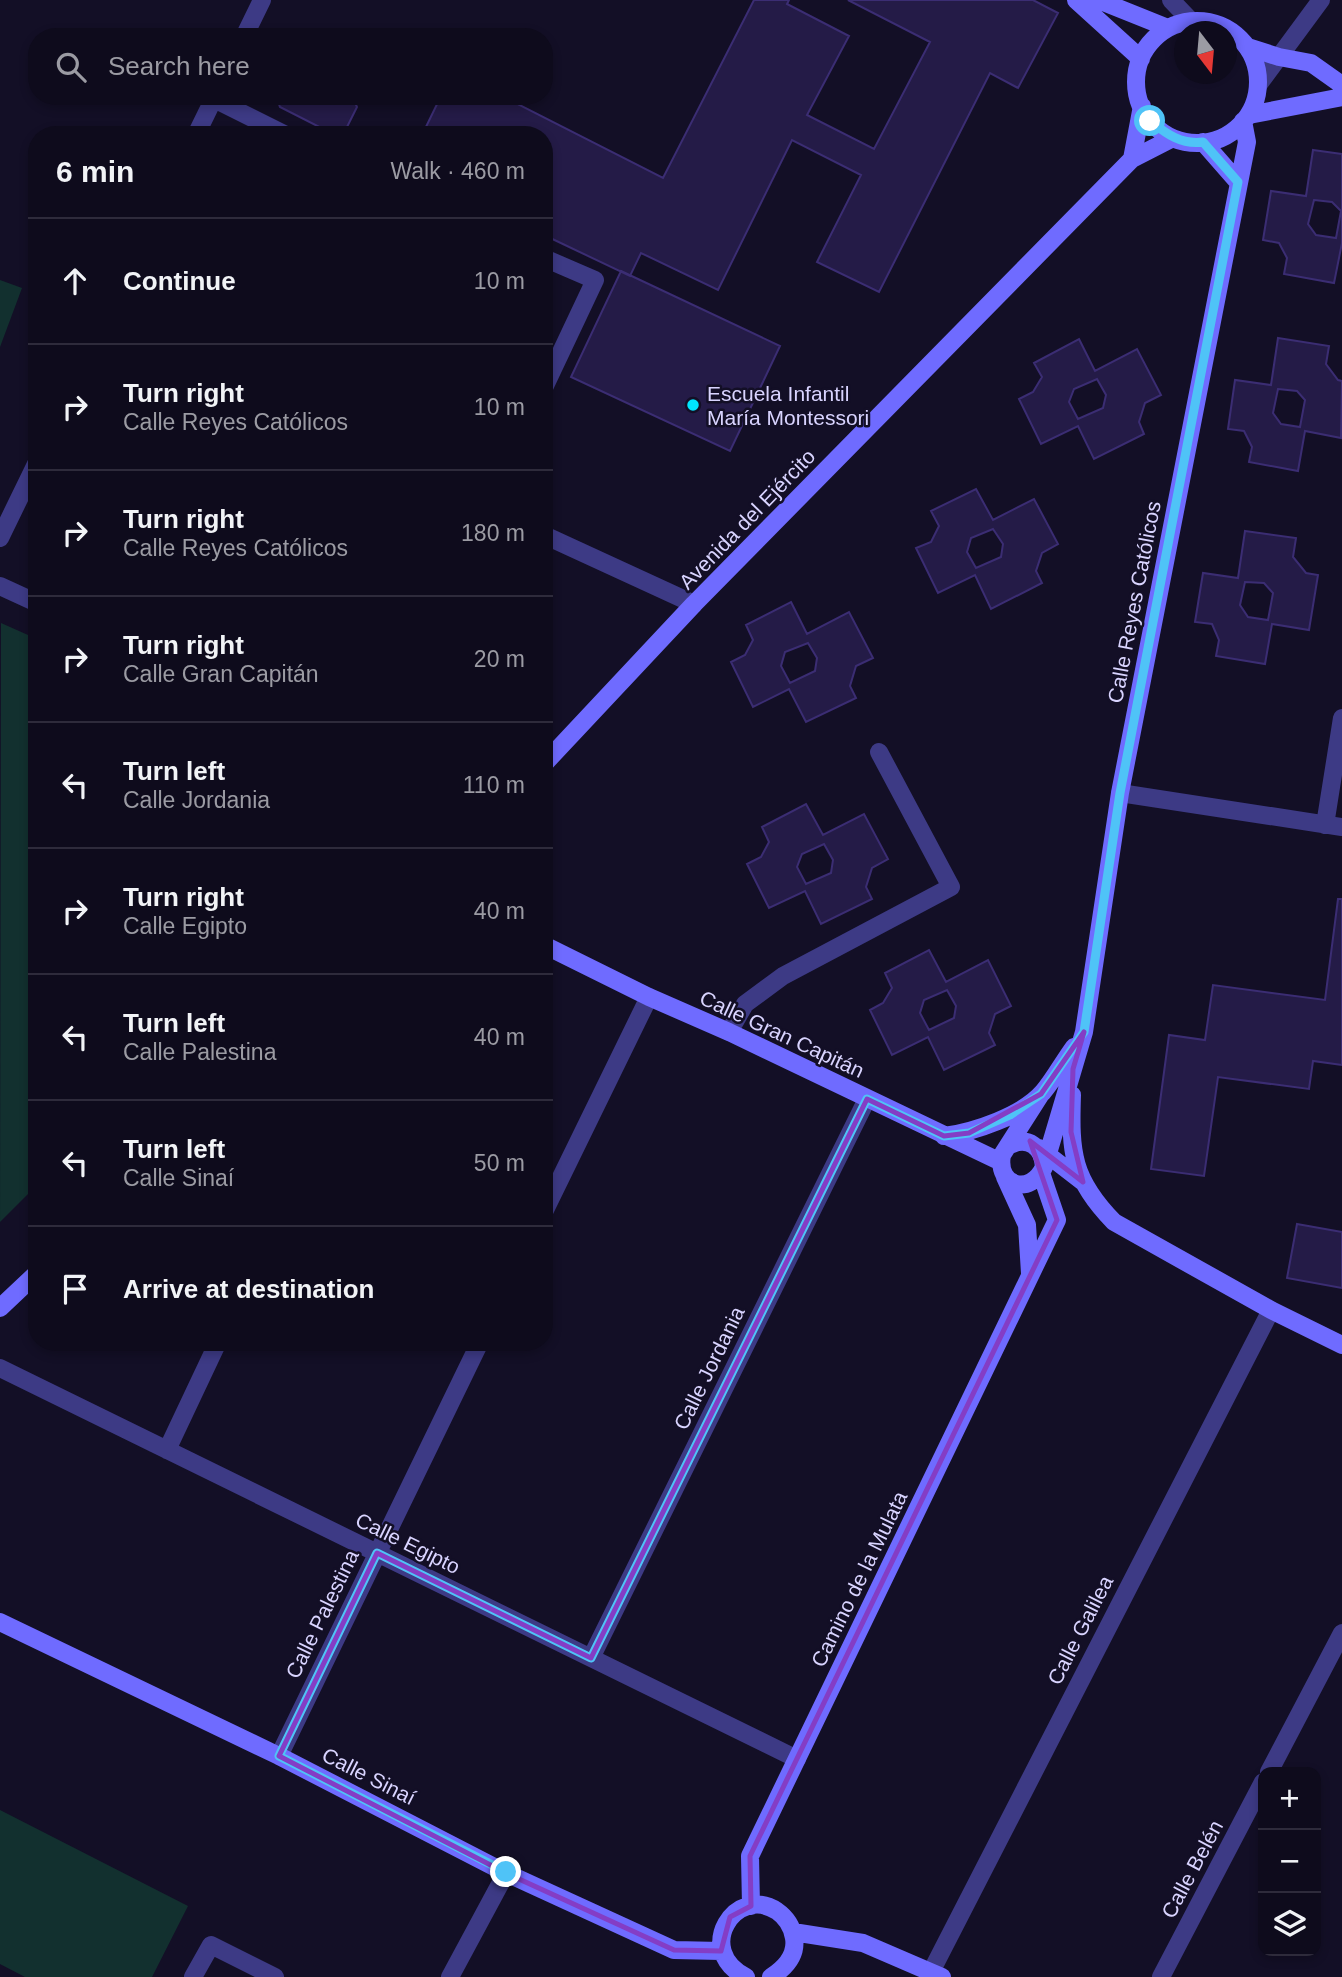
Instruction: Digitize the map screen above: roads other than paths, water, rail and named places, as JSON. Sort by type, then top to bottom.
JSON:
[{"type":"street","points":[[248,28],[262,0]]},
{"type":"street","points":[[1076,0],[1141,59]]},
{"type":"street","points":[[1098,0],[1168,28]]},
{"type":"street","points":[[1171,0],[1191,21]]},
{"type":"street","points":[[1259,84],[1321,0]]},
{"type":"street","points":[[1174,26],[1152,41],[1141,59],[1136,80],[1142,106],[1150,121],[1173,138],[1194,143],[1217,139],[1235,130],[1246,118],[1257,95],[1259,84],[1256,63],[1248,47],[1237,36]]},
{"type":"street","points":[[1248,47],[1311,63],[1342,85]]},
{"type":"street","points":[[1246,118],[1342,97]]},
{"type":"street","points":[[200,126],[211,105]]},
{"type":"street","points":[[228,105],[268,126]]},
{"type":"street","points":[[1132,159],[1142,106]]},
{"type":"street","name":"Calle Reyes Católicos","points":[[1042,1160],[1084,1032],[1120,793],[1247,142],[1246,118]]},
{"type":"street","name":"Avenida del Ejército","points":[[553,754],[694,604],[1132,159],[1173,138]]},
{"type":"street","points":[[1203,142],[1238,182]]},
{"type":"street","points":[[553,262],[595,280],[553,369]]},
{"type":"street","points":[[0,538],[28,480]]},
{"type":"street","points":[[553,539],[694,604]]},
{"type":"street","points":[[0,586],[28,599]]},
{"type":"street","points":[[1120,793],[1333,826],[1342,718]]},
{"type":"street","points":[[729,1032],[745,1004],[783,976],[951,887],[879,752]]},
{"type":"street","name":"Calle Gran Capitán","points":[[553,949],[944,1136],[1002,1169]]},
{"type":"street","points":[[553,1194],[649,997]]},
{"type":"street","name":"Calle Reyes Católicos","points":[[1010,1145],[1084,1032]]},
{"type":"street","points":[[1073,1069],[1073,1156],[1083,1182],[1097,1204],[1114,1222],[1271,1310],[1342,1345]]},
{"type":"street","name":"Calle Reyes Católicos","points":[[944,1136],[969,1133],[987,1126],[1010,1115],[1041,1094]]},
{"type":"street","name":"Calle Jordania","points":[[591,1658],[867,1099]]},
{"type":"street","points":[[1042,1160],[1031,1183],[1023,1185],[1016,1184],[1002,1169],[1002,1155],[1010,1145],[1024,1141],[1042,1160],[1083,1182]]},
{"type":"street","name":"Camino de la Mulata","points":[[751,1906],[750,1856],[1057,1220],[1042,1160]]},
{"type":"street","name":"Camino de la Mulata","points":[[1002,1169],[1027,1225],[1030,1277]]},
{"type":"street","points":[[0,1308],[28,1282]]},
{"type":"street","name":"Calle Galilea","points":[[937,1974],[1271,1310]]},
{"type":"street","points":[[167,1450],[214,1351]]},
{"type":"street","name":"Calle Palestina","points":[[279,1756],[476,1351]]},
{"type":"street","name":"Calle Egipto","points":[[0,1368],[797,1759]]},
{"type":"street","name":"Calle Sinaí","points":[[0,1622],[279,1756],[506,1872],[674,1950],[721,1951]]},
{"type":"street","points":[[1272,1767],[1342,1633]]},
{"type":"street","name":"Calle Belén","points":[[1161,1977],[1258,1792]]},
{"type":"street","points":[[450,1977],[506,1872]]},
{"type":"street","points":[[746,1977],[735,1972],[726,1963],[720,1939],[730,1917],[751,1906],[772,1908],[789,1922],[793,1932],[793,1953],[777,1975]]},
{"type":"street","points":[[793,1932],[863,1942],[937,1974]]},
{"type":"street","points":[[193,1977],[211,1945],[275,1977]]},
{"type":"place","name":"Escuela Infantil María Montessori","points":[[693,405]]}]
